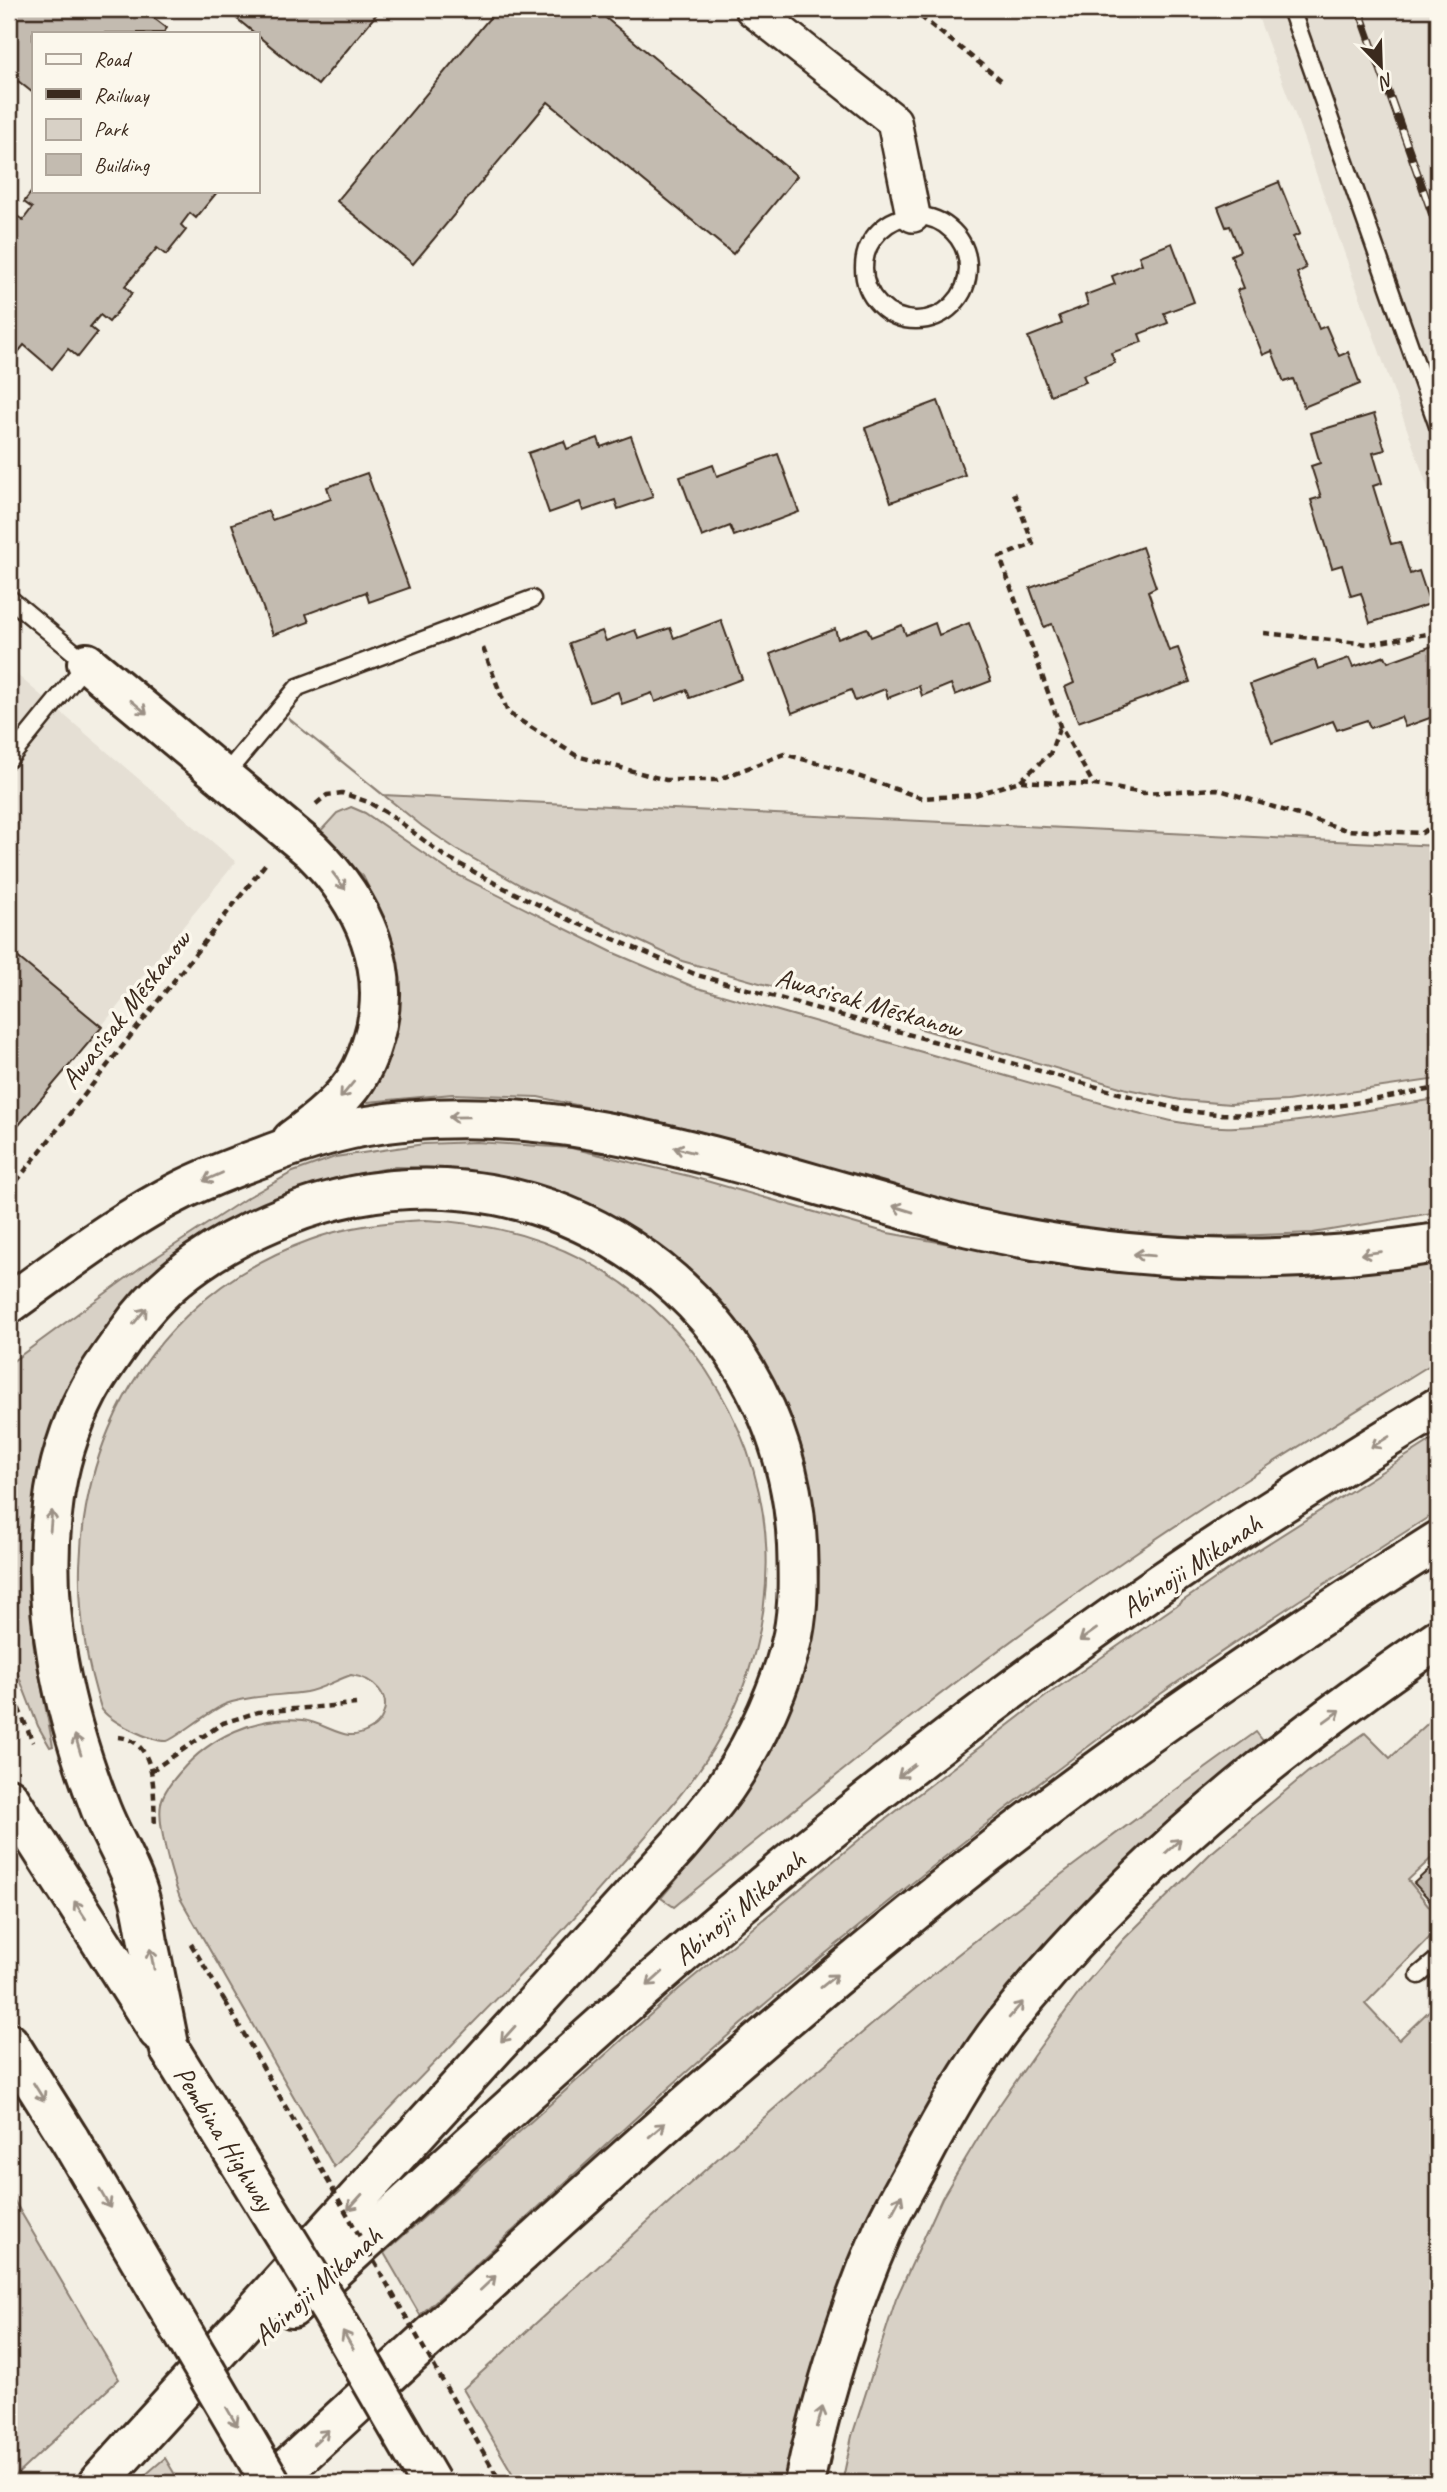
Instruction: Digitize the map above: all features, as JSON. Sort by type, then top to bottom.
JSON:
[{"type":"main road","points":[[87,663],[311,850],[338,879],[364,922],[376,951],[381,979],[381,1008],[378,1027],[365,1066],[349,1090],[327,1112],[276,1152]]},
{"type":"main road","points":[[9,1304],[97,1241],[183,1190],[276,1152],[359,1127],[461,1117],[518,1119],[577,1127],[653,1143],[969,1227],[1106,1251],[1204,1259],[1302,1258],[1370,1253],[1438,1243]]},
{"type":"main road","points":[[99,2483],[662,1865],[729,1783],[760,1727],[793,1637],[799,1583],[791,1481],[776,1432],[755,1386],[728,1343],[697,1305],[663,1273],[623,1245],[587,1226],[547,1210],[507,1197],[461,1190],[416,1188],[362,1194],[313,1205],[259,1226],[219,1247],[176,1278],[141,1314],[88,1393],[60,1467],[53,1504],[48,1579],[51,1617],[63,1695],[78,1747],[110,1833],[138,1891],[170,2050]]},
{"type":"main road","name":"Abinojii Mikanah","points":[[99,2483],[530,2090],[690,1948],[813,1845],[940,1744],[1114,1617],[1217,1545],[1438,1407]]},
{"type":"main road","points":[[9,2043],[70,2140],[271,2483],[649,2138],[822,1987],[952,1881],[1126,1749],[1318,1617],[1438,1541]]},
{"type":"main road","points":[[804,2483],[839,2347],[882,2233],[946,2111],[1006,2023],[1098,1915],[1181,1838],[1277,1757],[1438,1639]]},
{"type":"main road","name":"Pembina Highway","points":[[9,1798],[170,2050],[330,2309],[431,2483]]},
{"type":"street","points":[[752,9],[894,121],[913,215]]},
{"type":"lane","points":[[1291,9],[1438,426]]},
{"type":"lane","points":[[913,215],[931,218],[951,229],[962,244],[968,261],[967,279],[960,297],[951,308],[935,317],[918,321],[899,318],[883,310],[864,281],[863,263],[868,245],[880,230],[895,220],[913,215]]},
{"type":"lane","points":[[9,598],[87,663],[9,759]]},
{"type":"lane","points":[[223,777],[298,687],[532,600]]},
{"type":"lane","points":[[1419,1975],[1438,1958]]},
{"type":"path","points":[[911,9],[1001,80]]},
{"type":"path","points":[[1014,493],[1033,544],[1000,556],[1060,726],[1094,785]]},
{"type":"path","points":[[473,621],[509,713],[577,756],[666,780],[717,780],[784,754],[922,798],[975,795],[1020,781],[1094,785],[1144,793],[1217,789],[1346,830],[1422,833],[1438,822]]},
{"type":"path","points":[[1264,633],[1369,644],[1438,632]]},
{"type":"path","points":[[1020,781],[1050,754],[1060,726]]},
{"type":"path","name":"Awasisak Mēskanow","points":[[327,795],[342,793],[368,802],[392,816],[443,855],[502,887],[572,921],[697,975],[1147,1101],[1189,1111],[1298,1112],[1438,1088]]},
{"type":"path","name":"Awasisak Mēskanow","points":[[9,1191],[274,852]]},
{"type":"path","points":[[9,1686],[37,1749]]},
{"type":"path","points":[[114,1737],[123,1737],[142,1749],[151,1771],[223,1723],[258,1712],[356,1704]]},
{"type":"path","points":[[225,2001],[501,2483]]},
{"type":"shaded area","points":[[1255,9],[1438,9],[1438,516],[1297,120]]},
{"type":"shaded area","points":[[9,668],[236,862],[9,1139]]},
{"type":"green space","points":[[288,718],[384,795],[383,795]]},
{"type":"green space","points":[[384,795],[1438,846],[1438,1079],[1287,1101],[1230,1104],[1181,1100],[1127,1089],[918,1028],[916,1016],[896,1010],[887,1019],[682,961],[522,886],[456,849]]},
{"type":"green space","points":[[351,807],[365,813],[448,870],[614,953],[694,987],[1115,1107],[1190,1124],[1236,1127],[1312,1119],[1438,1099],[1438,1212],[1313,1233],[1182,1238],[1048,1227],[921,1199],[695,1130],[538,1097],[452,1094],[368,1102],[359,1100],[397,979],[394,950],[383,916],[363,876],[317,835],[337,813]]},
{"type":"green space","points":[[476,1142],[571,1148],[689,1176],[888,1233],[1083,1268],[1178,1278],[1316,1276],[1408,1268],[1438,1262],[1438,1360],[1200,1510],[1064,1602],[895,1730],[674,1907],[661,1898],[725,1822],[765,1760],[791,1707],[811,1638],[819,1571],[813,1502],[803,1452],[787,1406],[761,1359],[720,1304],[671,1256],[622,1220],[562,1192],[503,1176],[445,1168],[395,1167],[336,1178],[281,1196],[231,1220],[66,1396],[40,1465],[31,1518],[30,1595],[34,1648],[53,1746],[50,1747],[38,1726],[9,1651],[9,1364],[140,1268],[245,1199],[293,1172],[335,1157],[424,1144]]},
{"type":"green space","points":[[425,1220],[508,1231],[584,1260],[619,1281],[651,1306],[680,1336],[706,1370],[731,1413],[750,1458],[761,1504],[766,1550],[765,1597],[757,1643],[742,1690],[721,1735],[693,1778],[558,1935],[334,2167],[180,1898],[169,1865],[160,1813],[163,1795],[180,1772],[205,1748],[235,1731],[251,1725],[285,1719],[309,1721],[343,1734],[363,1733],[381,1719],[385,1702],[383,1695],[373,1684],[351,1675],[306,1692],[256,1697],[226,1704],[167,1741],[141,1734],[112,1719],[101,1708],[84,1636],[80,1565],[88,1495],[109,1429],[142,1369],[186,1316],[242,1272],[310,1240],[338,1231]]},
{"type":"green space","points":[[1438,1436],[1438,1511],[1192,1672],[1086,1748],[931,1868],[733,2031],[420,2315],[384,2253],[679,1989],[860,1839],[1050,1693],[1242,1560]]},
{"type":"green space","points":[[1438,1714],[1438,1852],[1408,1880],[1438,1917],[1438,1929],[1365,2004],[1399,2040],[1438,2002],[1438,2483],[842,2483],[852,2436],[896,2299],[942,2198],[987,2123],[1087,1982],[1123,1940],[1210,1854],[1308,1772],[1365,1733],[1390,1758]]},
{"type":"green space","points":[[1256,1732],[1264,1742],[1152,1838],[1067,1925],[999,2010],[790,2483],[518,2483],[463,2389],[753,2128],[871,2026],[1051,1882]]},
{"type":"green space","points":[[9,2192],[119,2379],[9,2482]]},
{"type":"green space","points":[[165,2458],[180,2483],[136,2483]]},
{"type":"building","points":[[9,9],[142,9],[167,28],[164,32],[32,32],[32,92],[18,81],[9,92]]},
{"type":"building","points":[[225,9],[380,10],[318,85],[259,37],[259,32],[253,32]]},
{"type":"building","points":[[497,9],[595,9],[797,176],[733,254],[548,102],[413,264],[337,201]]},
{"type":"building","points":[[1279,182],[1300,234],[1293,237],[1306,268],[1297,273],[1319,329],[1326,326],[1339,356],[1348,352],[1360,384],[1304,407],[1293,379],[1284,382],[1272,351],[1263,355],[1237,290],[1244,288],[1231,255],[1240,251],[1230,226],[1226,227],[1218,207]]},
{"type":"building","points":[[32,191],[217,192],[196,218],[190,213],[181,225],[186,230],[166,255],[157,248],[125,286],[132,293],[109,322],[100,315],[90,327],[97,333],[78,357],[68,349],[52,369],[24,345],[11,361],[9,359],[9,221],[14,214],[23,220],[32,208],[24,202]]},
{"type":"building","points":[[1172,243],[1194,302],[1164,313],[1168,323],[1139,334],[1142,342],[1111,353],[1115,363],[1083,375],[1086,382],[1050,395],[1028,337],[1062,324],[1059,316],[1088,305],[1085,295],[1115,284],[1112,276],[1142,264],[1139,256]]},
{"type":"building","points":[[938,401],[965,475],[891,502],[865,428]]},
{"type":"building","points":[[1374,414],[1385,450],[1373,453],[1382,483],[1373,486],[1391,544],[1400,542],[1410,574],[1419,571],[1430,604],[1370,623],[1361,593],[1351,596],[1342,565],[1332,568],[1311,500],[1321,497],[1311,466],[1320,463],[1311,433]]},
{"type":"building","points":[[631,436],[653,497],[618,509],[615,500],[583,511],[580,502],[549,513],[528,453],[564,441],[567,449],[598,438],[601,447]]},
{"type":"building","points":[[778,454],[799,512],[734,536],[730,526],[702,537],[680,477],[713,465],[717,476]]},
{"type":"building","points":[[367,473],[409,588],[369,602],[366,592],[306,614],[309,622],[273,635],[232,524],[268,511],[272,520],[331,499],[327,487]]},
{"type":"building","points":[[1142,547],[1156,587],[1148,591],[1169,651],[1178,648],[1190,682],[1078,722],[1065,687],[1074,683],[1052,624],[1044,627],[1030,588]]},
{"type":"building","points":[[721,620],[742,679],[690,698],[687,690],[655,702],[652,693],[622,704],[618,692],[590,702],[569,643],[602,631],[606,641],[635,630],[639,639],[670,628],[674,638]]},
{"type":"building","points":[[935,623],[939,635],[969,623],[991,681],[955,695],[951,684],[922,696],[919,686],[888,698],[885,689],[855,701],[851,690],[792,713],[770,654],[835,629],[838,639],[867,628],[871,637],[902,625],[906,635]]},
{"type":"building","points":[[1435,645],[1438,654],[1438,715],[1405,727],[1401,717],[1370,728],[1367,720],[1337,730],[1333,721],[1272,743],[1250,684],[1315,660],[1318,669],[1349,658],[1353,667],[1385,656],[1388,662]]},
{"type":"building","points":[[9,950],[102,1027],[13,1132],[9,1128]]},
{"type":"building","points":[[1438,1861],[1438,1909],[1414,1883]]},
{"type":"railway","points":[[1359,9],[1438,231]]}]
